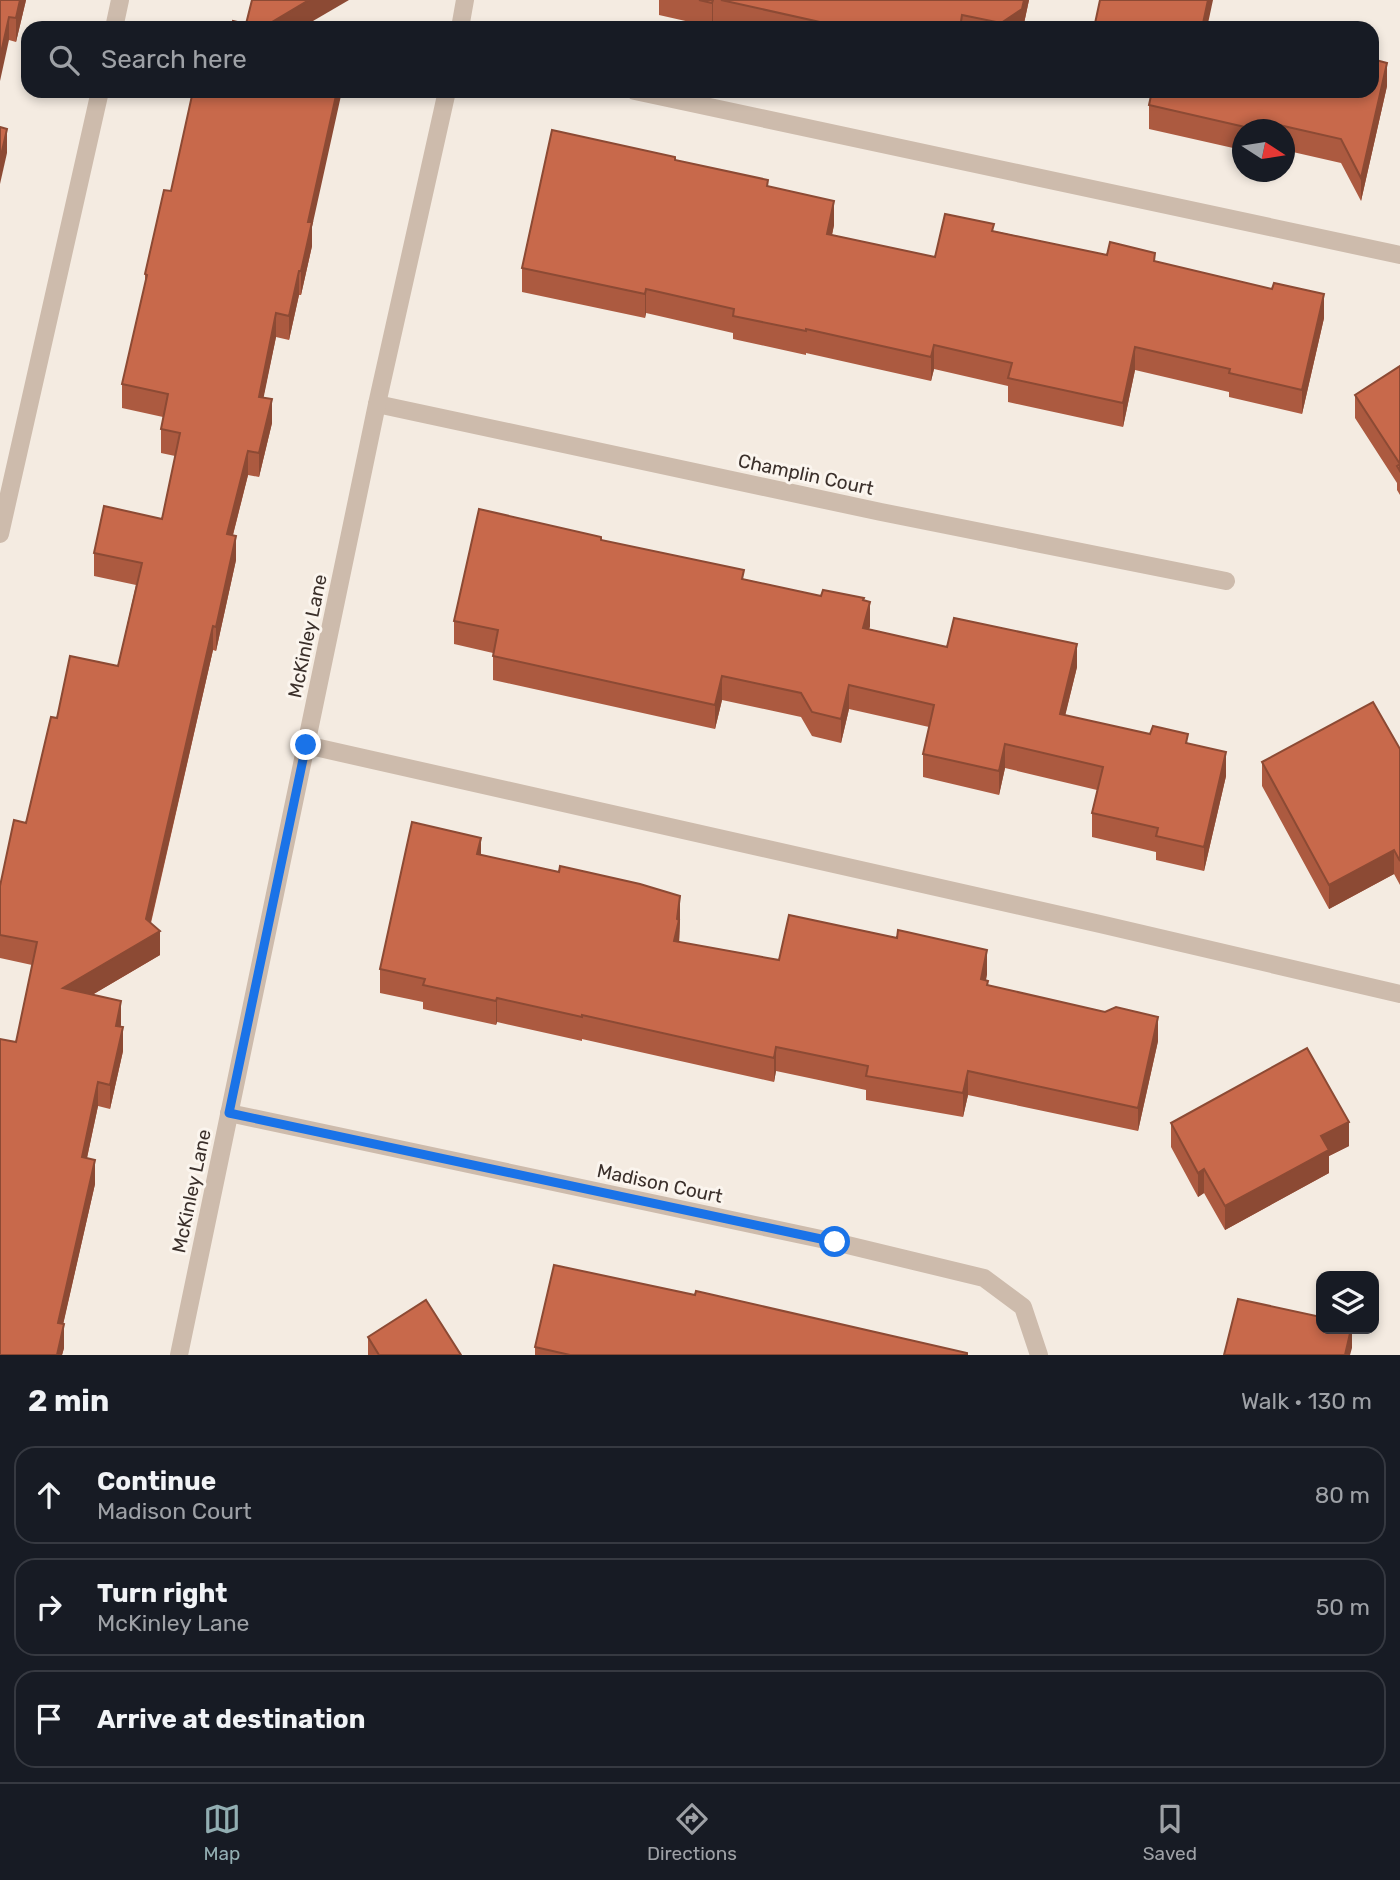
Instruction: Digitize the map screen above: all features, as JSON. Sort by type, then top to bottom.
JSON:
[{"type":"street","points":[[116,21],[120,0]]},
{"type":"street","points":[[461,21],[465,0]]},
{"type":"street","points":[[0,534],[98,98]]},
{"type":"street","name":"McKinley Lane","points":[[178,1355],[377,404],[445,98]]},
{"type":"street","points":[[667,98],[1400,256]]},
{"type":"street","name":"Champlin Court","points":[[377,404],[868,509],[1226,581]]},
{"type":"street","points":[[306,745],[1400,994]]},
{"type":"street","name":"Madison Court","points":[[229,1113],[835,1242],[984,1278],[1023,1307],[1040,1355]]},
{"type":"building","points":[[0,0],[20,0],[16,18],[9,17],[0,57]]},
{"type":"building","points":[[252,0],[309,0],[274,21],[247,21]]},
{"type":"building","points":[[721,0],[1024,0],[1022,9],[1004,21],[962,15],[961,21],[816,21]]},
{"type":"building","points":[[1100,0],[1208,0],[1204,21],[1096,21]]},
{"type":"building","points":[[1379,61],[1387,63],[1361,178],[1341,139],[1295,129],[1295,119],[1232,119],[1232,124],[1149,105],[1150,98],[1379,98]]},
{"type":"building","points":[[191,98],[335,98],[308,222],[312,222],[289,316],[276,313],[259,397],[272,399],[259,453],[248,451],[227,534],[236,536],[146,919],[160,931],[63,988],[121,1001],[116,1026],[123,1027],[110,1085],[98,1082],[82,1157],[95,1160],[58,1323],[64,1324],[57,1355],[0,1355],[0,1039],[16,1042],[37,942],[0,935],[0,886],[14,820],[26,823],[51,717],[57,718],[70,656],[118,666],[142,563],[94,553],[104,506],[162,519],[180,433],[161,429],[168,394],[122,384],[164,190],[171,191]]},
{"type":"building","points":[[0,127],[7,129],[0,160]]},
{"type":"building","points":[[552,130],[768,180],[767,186],[834,201],[827,234],[935,257],[945,214],[994,224],[992,231],[1107,255],[1110,242],[1155,253],[1154,261],[1272,289],[1274,283],[1324,294],[1302,390],[1229,373],[1230,369],[1135,347],[1123,403],[1008,378],[1012,363],[934,345],[931,357],[733,316],[734,309],[646,289],[645,294],[522,268]]},
{"type":"building","points":[[1400,366],[1400,464],[1355,395]]},
{"type":"building","points":[[479,509],[601,537],[601,540],[744,570],[742,579],[821,596],[823,590],[864,598],[863,600],[870,602],[863,628],[947,647],[954,618],[1077,644],[1060,714],[1150,734],[1153,726],[1188,734],[1186,743],[1226,752],[1204,847],[1156,836],[1158,828],[1092,813],[1103,767],[1005,744],[999,771],[923,754],[934,705],[849,685],[841,719],[812,712],[801,693],[722,676],[715,705],[493,656],[498,630],[454,621]]},
{"type":"building","points":[[1373,702],[1400,749],[1400,861],[1394,850],[1329,885],[1262,762]]},
{"type":"building","points":[[412,822],[481,838],[477,854],[559,872],[560,866],[680,896],[679,920],[674,941],[779,960],[789,915],[897,938],[898,930],[987,950],[981,979],[988,981],[987,985],[1105,1012],[1116,1007],[1158,1017],[1138,1108],[968,1071],[963,1093],[866,1076],[868,1066],[776,1047],[774,1058],[582,1015],[497,998],[496,1001],[423,985],[425,979],[380,969]]},
{"type":"building","points":[[1307,1048],[1349,1122],[1321,1136],[1329,1150],[1225,1206],[1204,1169],[1198,1173],[1171,1123]]},
{"type":"building","points":[[554,1265],[695,1295],[696,1291],[967,1355],[570,1355],[535,1347]]},
{"type":"building","points":[[1238,1299],[1316,1316],[1316,1334],[1350,1334],[1345,1355],[1224,1355]]},
{"type":"building","points":[[426,1300],[461,1355],[379,1355],[368,1337]]},
{"type":"route","points":[[306,745],[229,1113],[835,1242]]}]
